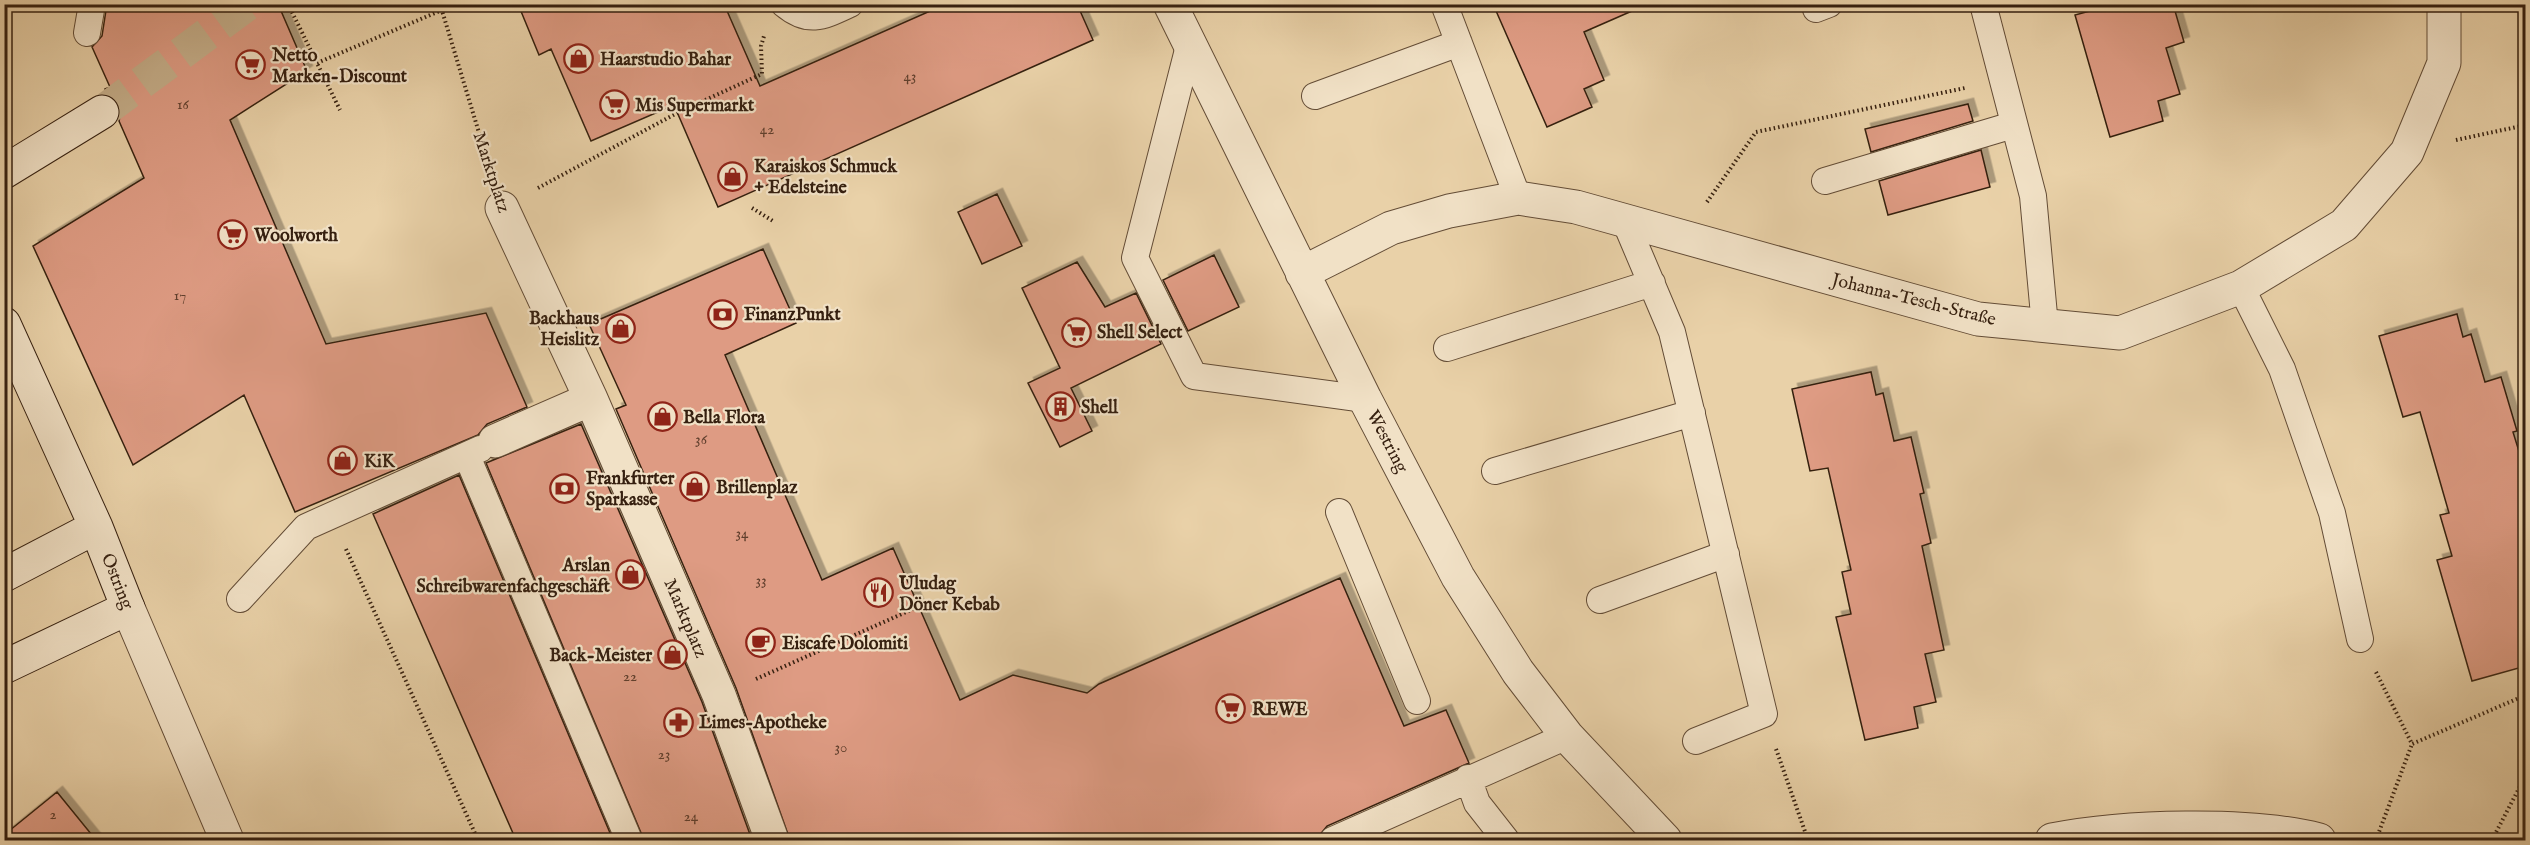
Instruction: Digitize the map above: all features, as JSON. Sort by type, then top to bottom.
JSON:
[{"type":"street","name":"Westring","points":[[1170,4],[1302,273],[1344,352],[1365,399],[1458,577],[1518,672],[1567,736],[1665,840]]},
{"type":"street","name":"Johanna-Tesch-Straße","points":[[1302,273],[1391,228],[1449,211],[1518,198],[1576,207],[1978,319],[2120,333],[2241,287],[2344,225],[2407,152],[2444,63],[2444,4]]},
{"type":"street","points":[[4,172],[102,112]]},
{"type":"street","name":"Marktplatz","points":[[502,208],[591,399],[719,695],[772,840]]},
{"type":"street","name":"Ostring","points":[[4,324],[96,527],[227,840]]},
{"type":"street","points":[[481,449],[591,399]]},
{"type":"street","points":[[4,575],[96,527]]},
{"type":"street","points":[[4,667],[128,608]]},
{"type":"street","points":[[2052,840],[2184,829],[2294,834],[2319,840]]},
{"type":"lane","points":[[87,33],[92,4]]},
{"type":"lane","points":[[784,4],[792,11],[819,18],[850,4]]},
{"type":"lane","points":[[1444,4],[1518,198]]},
{"type":"lane","points":[[1983,4],[2033,196],[2045,326]]},
{"type":"lane","points":[[1190,42],[1135,258],[1194,376],[1365,399]]},
{"type":"lane","points":[[1315,96],[1459,43]]},
{"type":"lane","points":[[1825,182],[2013,125]]},
{"type":"lane","points":[[1625,221],[1672,332],[1764,714],[1696,741]]},
{"type":"lane","points":[[1447,348],[1652,283]]},
{"type":"lane","points":[[2241,287],[2282,369],[2332,513],[2360,639]]},
{"type":"lane","points":[[1495,471],[1692,413]]},
{"type":"lane","points":[[240,599],[306,527],[481,449],[629,840]]},
{"type":"lane","points":[[1339,512],[1417,700]]},
{"type":"lane","points":[[1600,600],[1726,554]]},
{"type":"lane","points":[[1333,840],[1468,778],[1567,736]]},
{"type":"lane","points":[[1468,778],[1477,803],[1506,840]]},
{"type":"path","name":"Marktplatz","points":[[440,4],[502,208]]},
{"type":"path","points":[[290,8],[340,110]]},
{"type":"path","points":[[317,63],[442,10]]},
{"type":"path","points":[[502,208],[677,113],[762,74],[761,46]]},
{"type":"path","points":[[1724,178],[1756,132],[2002,81]]},
{"type":"path","points":[[2407,152],[2526,124]]},
{"type":"path","points":[[752,208],[773,221]]},
{"type":"path","points":[[331,516],[478,840]]},
{"type":"path","points":[[719,695],[922,605]]},
{"type":"path","points":[[2360,639],[2412,744]]},
{"type":"path","points":[[2376,840],[2412,744],[2526,695]]},
{"type":"path","points":[[1764,714],[1808,840]]},
{"type":"path","points":[[2492,840],[2526,775]]},
{"type":"building","points":[[107,4],[278,4],[307,71],[230,120],[326,344],[486,313],[527,407],[487,424],[478,435],[295,512],[244,395],[133,465],[33,246],[144,178],[119,121],[121,112],[118,103],[107,95],[105,89],[110,87],[92,47],[102,36]]},
{"type":"building","points":[[518,4],[724,4],[760,86],[946,4],[1077,4],[1093,40],[718,207],[674,105],[591,141],[551,49],[539,55]]},
{"type":"building","points":[[1493,4],[1648,4],[1584,32],[1604,80],[1584,89],[1592,107],[1547,127]]},
{"type":"building","points":[[2088,4],[2173,4],[2184,42],[2166,48],[2180,94],[2158,101],[2163,121],[2110,137],[2075,15],[2090,11]]},
{"type":"building","points":[[1968,104],[1973,121],[1871,152],[1865,129]]},
{"type":"building","points":[[1981,150],[1990,187],[1888,215],[1879,181]]},
{"type":"building","points":[[997,194],[1022,246],[982,264],[958,212]]},
{"type":"building","points":[[763,249],[796,323],[725,355],[822,580],[893,548],[960,700],[1013,675],[1087,693],[1099,684],[1340,578],[1404,726],[1446,710],[1469,763],[1327,826],[1319,836],[1308,840],[790,840],[736,688],[616,409],[626,405],[589,324]]},
{"type":"building","points":[[1214,255],[1239,307],[1188,331],[1163,280]]},
{"type":"building","points":[[1077,262],[1105,307],[1136,293],[1161,344],[1071,388],[1092,431],[1060,447],[1028,383],[1060,368],[1022,288]]},
{"type":"building","points":[[2457,314],[2463,337],[2471,334],[2485,382],[2501,377],[2517,431],[2513,432],[2526,474],[2526,666],[2472,681],[2437,560],[2452,556],[2440,515],[2449,513],[2420,412],[2403,417],[2379,336]]},
{"type":"building","points":[[1871,372],[1876,395],[1883,393],[1894,441],[1911,437],[1924,493],[1920,494],[1931,543],[1922,546],[1944,650],[1925,654],[1936,702],[1914,707],[1918,728],[1865,740],[1836,617],[1851,614],[1842,572],[1851,570],[1828,468],[1810,471],[1792,389]]},
{"type":"building","points":[[581,424],[702,702],[752,840],[644,840],[486,463]]},
{"type":"building","points":[[459,475],[613,840],[516,840],[373,514]]},
{"type":"building","points":[[57,792],[96,840],[4,840],[4,835]]},
{"type":"tunnel","points":[[102,112],[248,4]]},
{"type":"place","name":"Haarstudio Bahar","points":[[579,59]]},
{"type":"place","name":"Netto Marken-Discount","points":[[251,65]]},
{"type":"place","name":"Mis Supermarkt","points":[[614,105]]},
{"type":"place","name":"Karaiskos Schmuck + Edelsteine","points":[[733,176]]},
{"type":"place","name":"Woolworth","points":[[233,235]]},
{"type":"place","name":"FinanzPunkt","points":[[723,314]]},
{"type":"place","name":"Backhaus Heislitz","points":[[620,328]]},
{"type":"place","name":"Shell Select","points":[[1076,332]]},
{"type":"place","name":"Shell","points":[[1060,407]]},
{"type":"place","name":"Bella Flora","points":[[662,417]]},
{"type":"place","name":"KiK","points":[[343,461]]},
{"type":"place","name":"Brillenplaz","points":[[695,487]]},
{"type":"place","name":"Frankfurter Sparkasse","points":[[565,488]]},
{"type":"place","name":"Arslan Schreibwarenfachgeschäft","points":[[631,575]]},
{"type":"place","name":"Uludag Döner Kebab","points":[[878,593]]},
{"type":"place","name":"Eiscafe Dolomiti","points":[[761,643]]},
{"type":"place","name":"Back-Meister","points":[[673,655]]},
{"type":"place","name":"REWE","points":[[1231,709]]},
{"type":"place","name":"Limes-Apotheke","points":[[678,722]]}]
